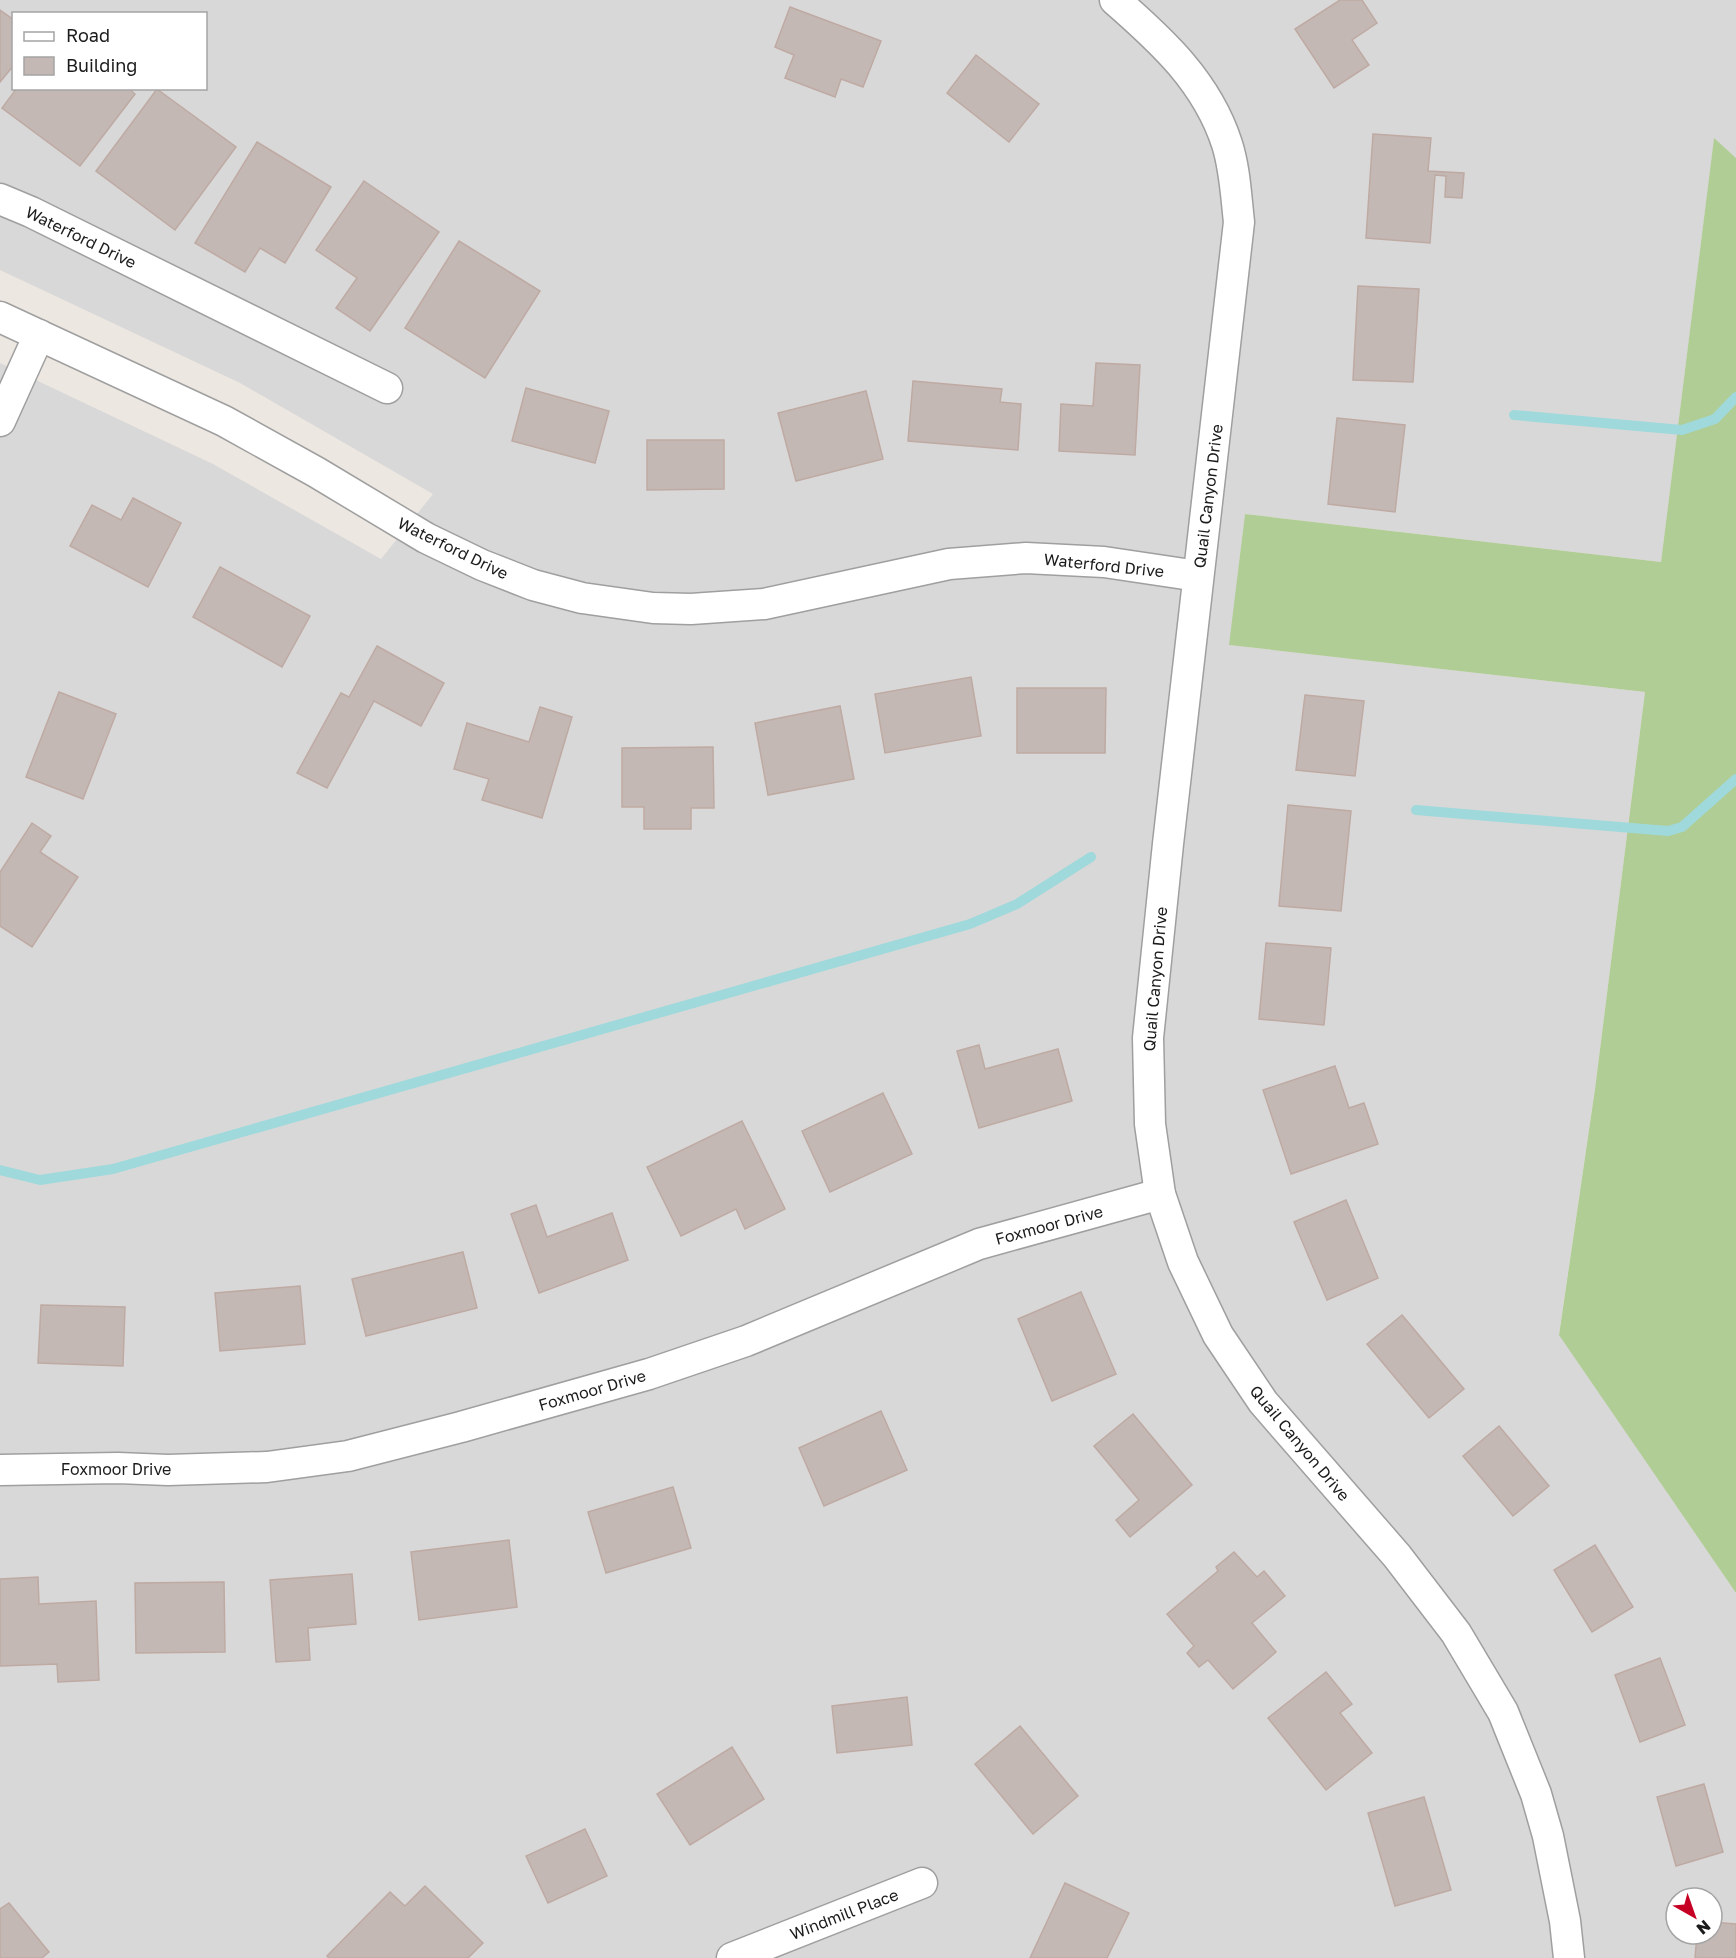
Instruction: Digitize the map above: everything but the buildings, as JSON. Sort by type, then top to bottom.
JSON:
[{"type":"street","name":"Quail Canyon Drive","points":[[1114,0],[1176,56],[1206,100],[1227,143],[1233,170],[1239,222],[1148,1038],[1150,1124],[1160,1194],[1183,1262],[1218,1335],[1263,1402],[1396,1556],[1456,1633],[1503,1712],[1536,1794],[1548,1836],[1565,1921],[1569,1958]]},
{"type":"street","name":"Waterford Drive","points":[[0,199],[31,212],[387,388]]},
{"type":"street","name":"Waterford Drive","points":[[0,317],[224,421],[316,472],[426,538],[482,566],[533,585],[582,598],[653,608],[691,609],[764,604],[949,564],[1026,558],[1104,562],[1198,576]]},
{"type":"street","points":[[0,421],[39,335]]},
{"type":"street","name":"Foxmoor Drive","points":[[0,1470],[118,1468],[168,1470],[267,1467],[348,1456],[649,1374],[746,1341],[821,1312],[904,1274],[979,1244],[1160,1194]]},
{"type":"street","name":"Windmill Place","points":[[732,1958],[922,1883]]},
{"type":"shaded area","points":[[0,0],[1736,0],[1736,158],[1714,139],[1661,562],[1245,514],[1230,645],[1645,692],[1595,1089],[1559,1334],[1736,1593],[1736,1958],[0,1958],[0,363],[213,464],[381,559],[433,494],[240,383],[0,270]]},
{"type":"green space","points":[[1714,138],[1736,158],[1736,1593],[1559,1335],[1595,1089],[1645,692],[1229,645],[1245,514],[1661,562]]},
{"type":"waterway","points":[[1514,415],[1682,430],[1715,419],[1736,397]]},
{"type":"waterway","points":[[1416,810],[1668,831],[1682,827],[1736,779]]},
{"type":"waterway","points":[[0,1170],[40,1180],[113,1169],[970,924],[1017,904],[1091,857]]}]
